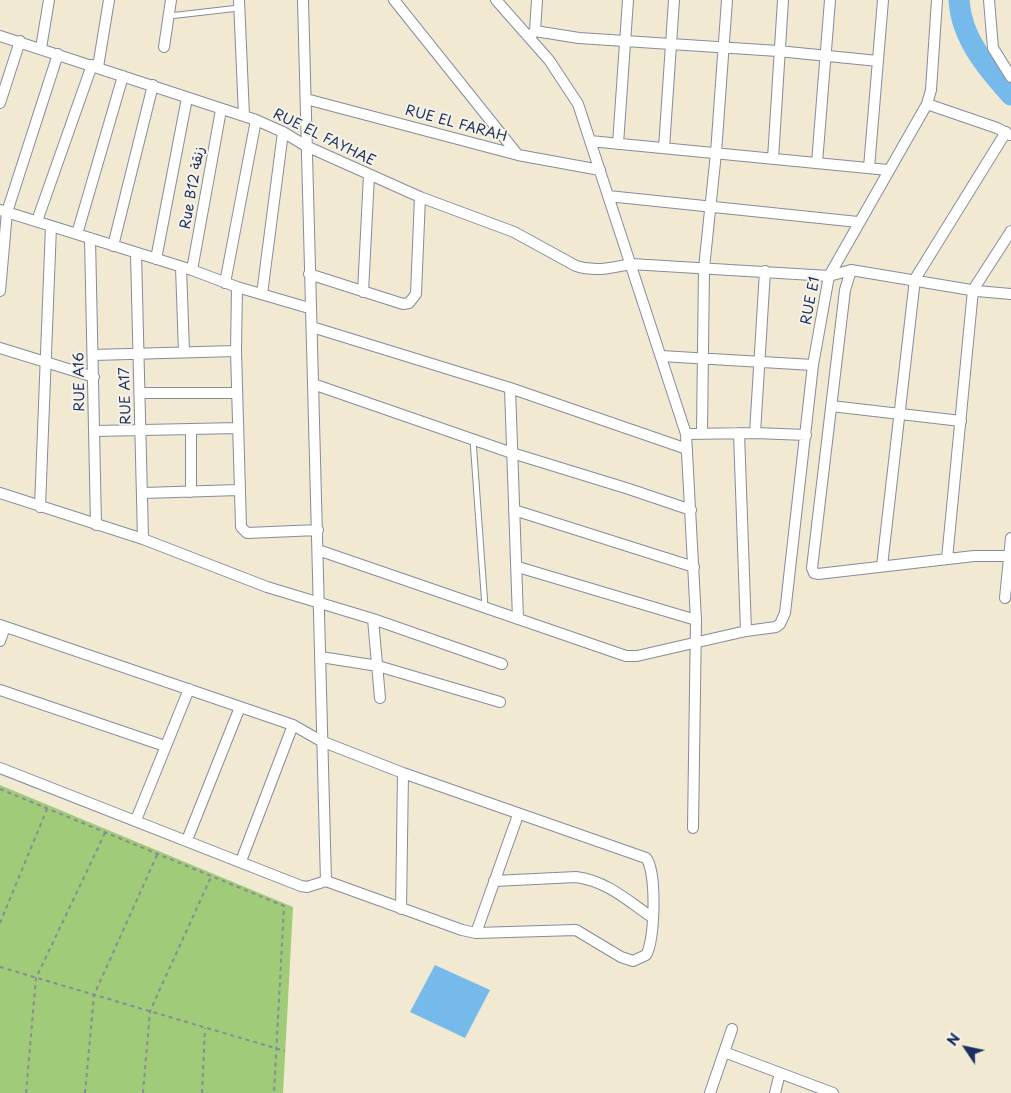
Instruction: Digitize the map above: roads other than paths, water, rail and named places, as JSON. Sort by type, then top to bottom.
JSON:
[{"type":"street","points":[[41,48],[48,0]]},
{"type":"street","points":[[36,221],[95,66],[109,0]]},
{"type":"street","points":[[164,47],[171,0]]},
{"type":"street","points":[[303,0],[309,274],[318,530],[317,600],[326,881]]},
{"type":"street","points":[[394,0],[518,155]]},
{"type":"street","points":[[496,0],[532,34],[578,104],[686,434],[696,620],[693,828]]},
{"type":"street","points":[[532,34],[537,0]]},
{"type":"street","points":[[618,144],[628,0]]},
{"type":"street","points":[[664,148],[674,0]]},
{"type":"street","points":[[702,432],[704,268],[716,153],[727,0]]},
{"type":"street","points":[[773,159],[778,51],[783,0]]},
{"type":"street","points":[[817,163],[830,0]]},
{"type":"street","points":[[869,168],[883,0]]},
{"type":"street","name":"RUE E1","points":[[746,631],[776,628],[786,613],[813,365],[829,276],[858,222],[927,104],[931,90],[937,0]]},
{"type":"street","points":[[989,0],[993,48],[1011,77]]},
{"type":"street","points":[[239,4],[244,116]]},
{"type":"street","points":[[532,34],[778,51],[878,62]]},
{"type":"street","name":"RUE EL FAYHAE","points":[[0,36],[256,120],[369,175],[420,197],[491,222],[587,270],[601,270],[631,264],[829,276],[851,270]]},
{"type":"street","points":[[0,103],[20,41]]},
{"type":"street","points":[[0,291],[4,211],[58,54]]},
{"type":"street","points":[[77,234],[123,76]]},
{"type":"street","points":[[113,246],[153,85]]},
{"type":"street","points":[[156,259],[187,98]]},
{"type":"street","name":"RUE EL FARAH","points":[[306,99],[518,155],[600,170]]},
{"type":"street","points":[[882,566],[914,279],[1010,134],[927,104]]},
{"type":"street","name":"Rue B12 زنقة","points":[[192,270],[221,110]]},
{"type":"street","points":[[225,283],[256,120]]},
{"type":"street","points":[[262,294],[283,132]]},
{"type":"street","points":[[590,141],[888,170]]},
{"type":"street","points":[[363,292],[369,175]]},
{"type":"street","points":[[608,196],[858,222]]},
{"type":"street","points":[[309,274],[403,304],[413,300],[416,294],[420,197]]},
{"type":"street","points":[[4,211],[192,270],[237,287],[310,308]]},
{"type":"street","points":[[40,507],[44,361],[51,226]]},
{"type":"street","points":[[947,559],[973,290],[1011,231]]},
{"type":"street","name":"RUE A16","points":[[90,238],[96,524]]},
{"type":"street","name":"RUE A17","points":[[136,253],[143,539]]},
{"type":"street","points":[[181,267],[184,352]]},
{"type":"street","points":[[1010,556],[986,555],[818,574],[812,568],[844,290],[851,270],[973,290],[1011,294]]},
{"type":"street","points":[[756,433],[765,271]]},
{"type":"street","points":[[237,287],[238,490],[241,527],[247,533],[318,530]]},
{"type":"street","points":[[312,327],[510,388],[687,449]]},
{"type":"street","points":[[0,348],[94,377]]},
{"type":"street","points":[[93,355],[236,351]]},
{"type":"street","points":[[661,356],[813,365]]},
{"type":"street","points":[[313,384],[512,454],[629,488],[691,510]]},
{"type":"street","points":[[510,388],[518,567],[518,619]]},
{"type":"street","points":[[140,393],[237,393]]},
{"type":"street","points":[[831,406],[961,421]]},
{"type":"street","points":[[95,431],[238,428]]},
{"type":"street","points":[[191,429],[191,492]]},
{"type":"street","points":[[686,434],[702,432],[806,435]]},
{"type":"street","points":[[318,550],[626,656],[637,656],[746,631],[739,433]]},
{"type":"street","points":[[143,493],[238,490]]},
{"type":"street","points":[[0,493],[143,539],[267,587],[317,600],[502,664]]},
{"type":"street","points":[[514,510],[694,567]]},
{"type":"street","points":[[1005,598],[1011,538]]},
{"type":"street","points":[[518,567],[696,620]]},
{"type":"street","points":[[373,619],[380,698]]},
{"type":"street","points":[[0,641],[3,626],[293,725],[321,741],[403,773],[518,815],[646,858],[652,870],[653,918],[649,950],[646,955],[633,961],[621,958],[576,930],[476,933],[448,926],[401,910],[326,881],[307,887],[0,768]]},
{"type":"street","points":[[320,656],[378,666],[500,702]]},
{"type":"street","points":[[136,820],[189,689]]},
{"type":"street","points":[[0,690],[165,746]]},
{"type":"street","points":[[187,840],[240,707]]},
{"type":"street","points":[[241,861],[293,725]]},
{"type":"street","points":[[401,910],[403,773]]},
{"type":"street","points":[[476,933],[518,815]]},
{"type":"street","points":[[494,881],[587,878],[605,884],[653,918]]},
{"type":"street","points":[[710,1093],[732,1029]]},
{"type":"street","points":[[724,1052],[832,1093]]},
{"type":"street","points":[[775,1093],[780,1073]]},
{"type":"lane","points":[[169,16],[239,4]]},
{"type":"lane","points":[[473,440],[485,608]]},
{"type":"water","points":[[435,965],[490,990],[465,1038],[410,1012]]},
{"type":"waterway","points":[[959,0],[961,14],[970,40],[993,74],[1011,95]]}]
